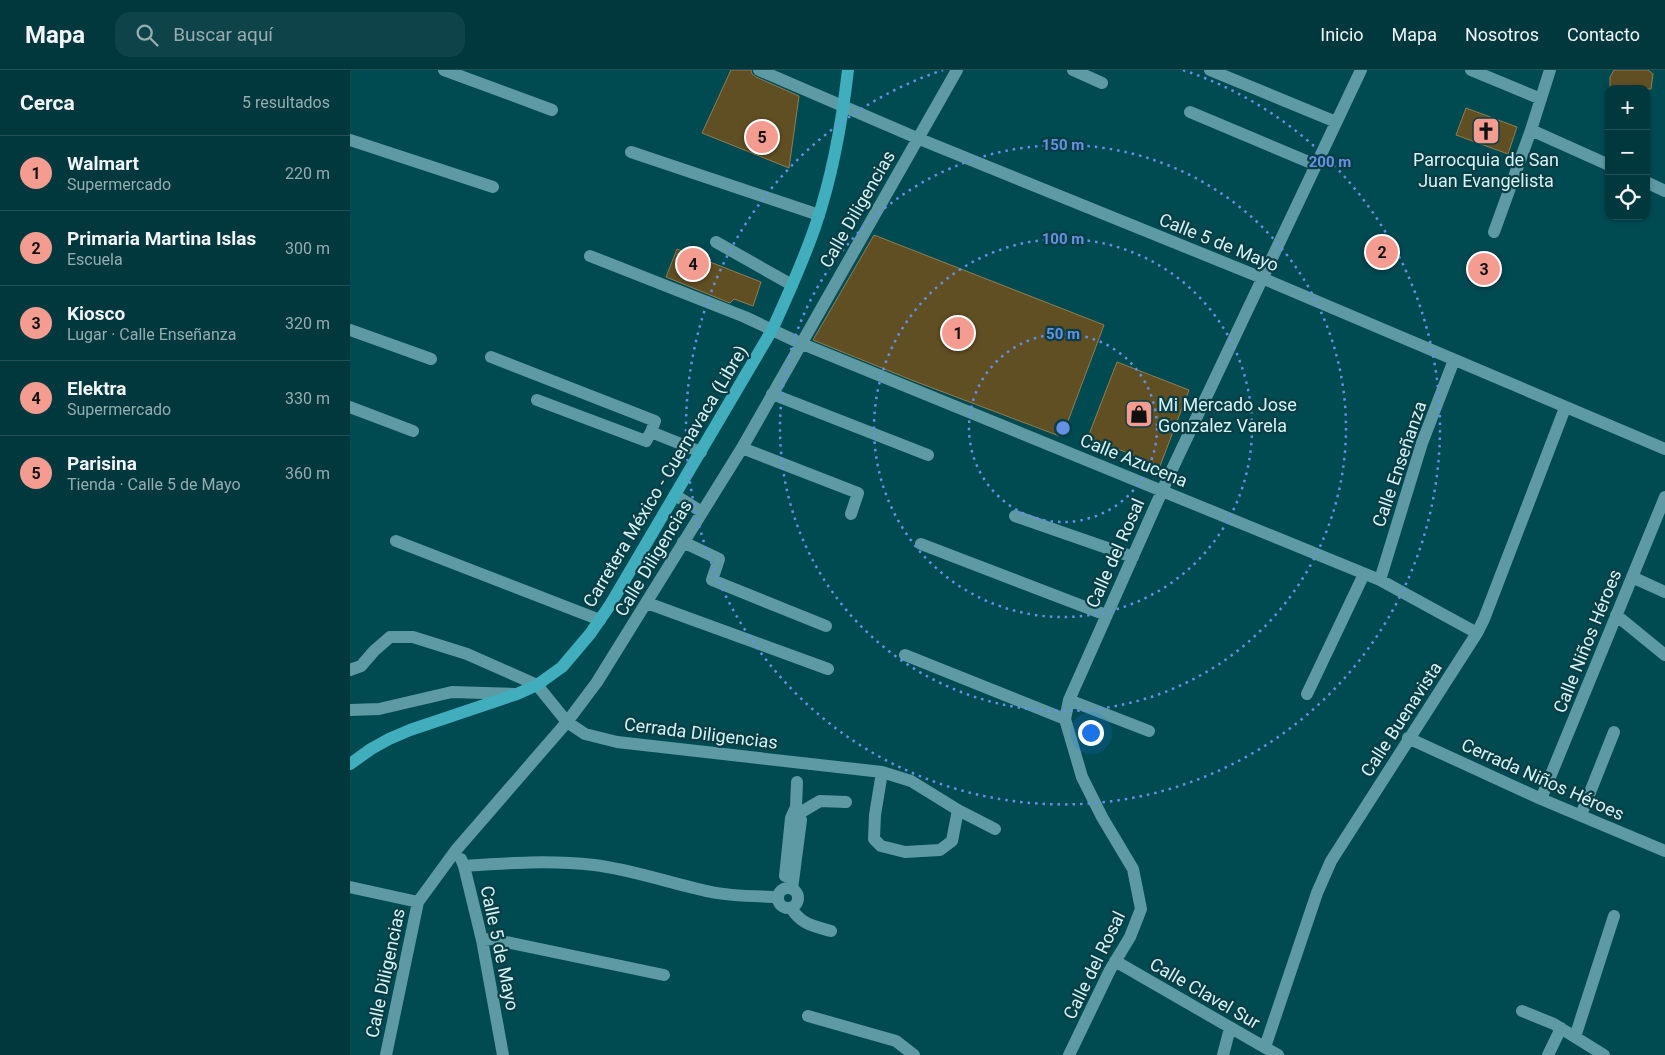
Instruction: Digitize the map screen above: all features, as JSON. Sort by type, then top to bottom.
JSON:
[{"type":"main road","name":"Carretera México - Cuernavaca (Libre)","points":[[350,764],[371,749],[410,730],[518,694],[537,685],[562,667],[600,620],[772,330],[819,215],[836,151],[848,70]]},
{"type":"street","points":[[444,70],[552,110]]},
{"type":"street","name":"Calle 5 de Mayo","points":[[759,70],[917,138],[1262,278],[1665,449]]},
{"type":"street","name":"Calle Diligencias","points":[[386,1055],[418,902],[456,850],[567,722],[597,682],[742,448],[957,70]]},
{"type":"street","points":[[1073,70],[1102,83]]},
{"type":"street","points":[[1210,70],[1336,122]]},
{"type":"street","name":"Calle del Rosal","points":[[1070,1055],[1115,961],[1130,937],[1140,909],[1133,869],[1102,817],[1082,777],[1065,719],[1069,700],[1163,491],[1361,70]]},
{"type":"street","points":[[1471,70],[1540,99]]},
{"type":"street","points":[[1494,232],[1531,130],[1550,70]]},
{"type":"street","points":[[1190,112],[1316,165]]},
{"type":"street","points":[[1531,130],[1605,163]]},
{"type":"street","points":[[350,140],[493,187]]},
{"type":"street","points":[[631,152],[819,215]]},
{"type":"street","points":[[1650,184],[1665,191]]},
{"type":"street","points":[[716,242],[792,285]]},
{"type":"street","name":"Calle Azucena","points":[[590,256],[745,317],[800,343],[1380,580],[1477,633]]},
{"type":"street","points":[[350,330],[431,359]]},
{"type":"street","points":[[491,357],[655,421],[646,441],[536,400]]},
{"type":"street","name":"Calle Enseñanza","points":[[1380,580],[1422,443],[1454,360]]},
{"type":"street","points":[[772,394],[928,454]]},
{"type":"street","points":[[350,407],[413,431]]},
{"type":"street","name":"Calle Buenavista","points":[[1265,1047],[1317,893],[1331,861],[1484,620],[1565,408]]},
{"type":"street","points":[[651,432],[701,452]]},
{"type":"street","points":[[742,448],[858,493],[851,514]]},
{"type":"street","points":[[675,496],[702,512]]},
{"type":"street","name":"Calle Niños Héroes","points":[[1541,799],[1665,496]]},
{"type":"street","points":[[1015,516],[1133,557]]},
{"type":"street","points":[[396,541],[600,620]]},
{"type":"street","points":[[683,542],[719,559],[712,580],[826,626]]},
{"type":"street","points":[[921,544],[1106,615]]},
{"type":"street","points":[[1307,694],[1364,574]]},
{"type":"street","points":[[1632,577],[1665,592]]},
{"type":"street","points":[[647,603],[828,668]]},
{"type":"street","points":[[1616,616],[1665,655]]},
{"type":"street","points":[[350,670],[362,666],[374,651],[390,637],[413,637],[467,654],[537,685]]},
{"type":"street","points":[[905,655],[1065,719]]},
{"type":"street","name":"Cerrada Diligencias","points":[[537,685],[567,722],[585,734],[617,742],[882,772],[911,781],[958,810],[995,829]]},
{"type":"street","points":[[350,710],[379,709],[452,692],[518,694]]},
{"type":"street","points":[[1069,700],[1149,731]]},
{"type":"street","points":[[1581,816],[1614,732]]},
{"type":"street","name":"Cerrada Niños Héroes","points":[[1408,738],[1541,799],[1665,851]]},
{"type":"street","points":[[882,772],[875,815],[874,839],[881,846],[905,852],[940,850],[952,840],[958,810]]},
{"type":"street","points":[[784,891],[795,813],[797,782]]},
{"type":"street","points":[[795,813],[820,801],[846,802]]},
{"type":"street","name":"Calle 5 de Mayo","points":[[456,850],[464,866],[482,940],[504,1055]]},
{"type":"street","points":[[464,866],[548,861],[625,870],[699,890],[728,895],[795,891],[798,899],[791,908],[797,917],[807,924],[832,931]]},
{"type":"street","points":[[350,887],[418,902]]},
{"type":"street","points":[[1575,1037],[1614,916]]},
{"type":"street","points":[[482,940],[492,939],[664,974]]},
{"type":"street","name":"Calle Clavel Sur","points":[[1115,961],[1278,1055]]},
{"type":"street","points":[[1522,1012],[1561,1028],[1604,1055]]},
{"type":"street","points":[[808,1016],[896,1041],[914,1055]]},
{"type":"street","points":[[1223,1055],[1230,1028]]},
{"type":"street","points":[[1548,1055],[1561,1028]]},
{"type":"building","points":[[731,70],[751,70],[752,74],[756,77],[799,96],[789,168],[702,133]]},
{"type":"building","points":[[1614,70],[1648,70],[1653,74],[1651,89],[1650,85],[1610,85],[1610,77]]},
{"type":"building","name":"Parrocquia de San Juan Evangelista","points":[[1466,108],[1517,127],[1508,154],[1456,135]]},
{"type":"building","points":[[874,235],[1104,325],[1062,437],[914,381],[813,340]]},
{"type":"building","points":[[677,249],[761,282],[753,306],[734,299],[730,303],[666,277]]},
{"type":"building","points":[[1484,260],[1492,265],[1493,269],[1488,277],[1484,278],[1476,273],[1475,269],[1480,261]]},
{"type":"building","name":"Mi Mercado Jose Gonzalez Varela","points":[[1117,362],[1189,390],[1160,466],[1088,437]]},
{"type":"place","name":"Parrocquia de San Juan Evangelista","points":[[1486,131]]},
{"type":"place","name":"Parisina","points":[[762,137]]},
{"type":"place","name":"Primaria Martina Islas","points":[[1382,252]]},
{"type":"place","name":"Elektra","points":[[693,264]]},
{"type":"place","name":"Kiosco","points":[[1484,269]]},
{"type":"place","name":"Walmart","points":[[958,333]]},
{"type":"place","name":"Mi Mercado Jose Gonzalez Varela","points":[[1139,414]]}]
